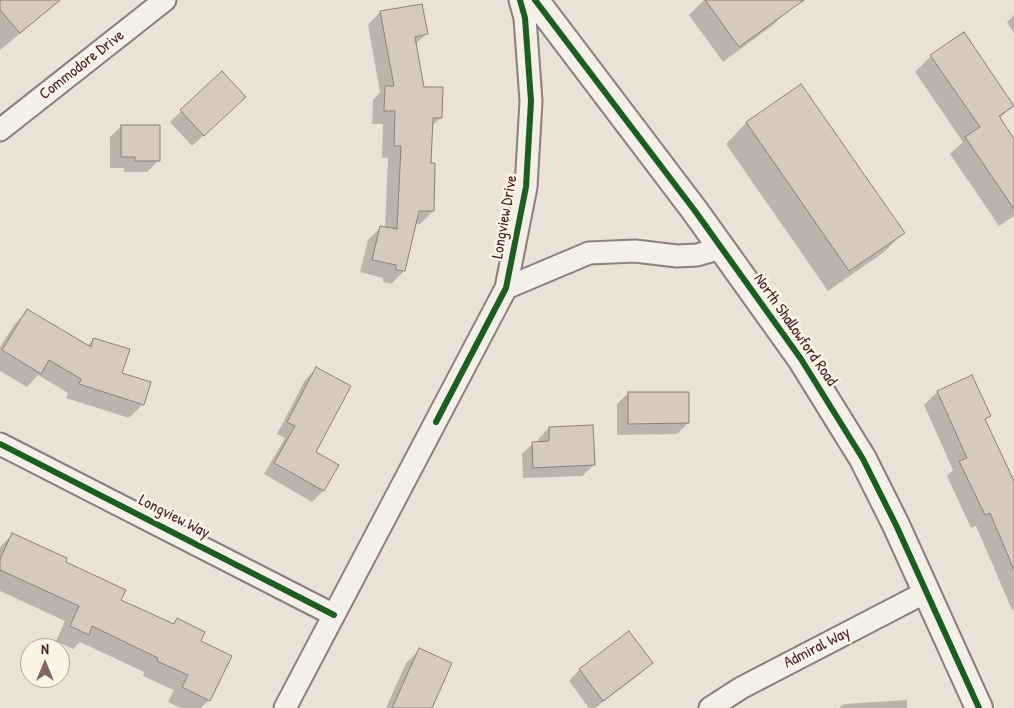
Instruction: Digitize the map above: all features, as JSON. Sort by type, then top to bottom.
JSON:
[{"type":"street","name":"Commodore Drive","points":[[0,130],[165,0]]},
{"type":"street","name":"Longview Drive","points":[[285,708],[506,288],[526,187],[531,101],[525,18],[520,0]]},
{"type":"street","name":"North Shallowford Road","points":[[535,0],[801,359],[863,459],[896,525],[979,708]]},
{"type":"street","points":[[506,288],[589,253],[635,251],[677,256],[698,255],[720,248]]},
{"type":"street","name":"Longview Way","points":[[0,444],[334,615]]},
{"type":"street","name":"Admiral Way","points":[[710,708],[741,688],[926,592]]},
{"type":"building","points":[[0,0],[60,0],[20,33],[0,10]]},
{"type":"building","points":[[705,0],[804,0],[739,47]]},
{"type":"building","points":[[422,4],[428,34],[415,37],[424,87],[443,87],[442,118],[433,118],[431,163],[435,163],[434,211],[419,211],[405,271],[396,270],[396,265],[372,260],[380,226],[397,229],[401,146],[394,146],[395,111],[384,111],[385,86],[394,86],[380,11]]},
{"type":"building","points":[[964,32],[1014,106],[999,116],[1014,139],[1014,209],[965,137],[980,127],[930,55]]},
{"type":"building","points":[[222,71],[246,97],[204,136],[180,110]]},
{"type":"building","points":[[801,84],[905,233],[849,271],[746,122]]},
{"type":"building","points":[[121,125],[160,125],[160,161],[135,161],[135,157],[121,157]]},
{"type":"building","points":[[27,309],[91,347],[93,338],[130,349],[122,373],[151,382],[144,405],[79,384],[81,379],[49,360],[41,374],[2,350]]},
{"type":"building","points":[[316,367],[351,386],[316,452],[339,465],[324,491],[274,463],[295,426],[287,422]]},
{"type":"building","points":[[972,375],[991,416],[985,419],[1014,481],[1014,570],[990,513],[985,515],[959,461],[967,458],[937,391]]},
{"type":"building","points":[[628,392],[689,392],[689,423],[628,424]]},
{"type":"building","points":[[593,425],[595,465],[533,468],[532,442],[549,441],[549,427]]},
{"type":"building","points":[[12,533],[67,558],[66,562],[126,590],[121,600],[174,624],[177,618],[205,632],[201,641],[232,656],[210,701],[182,687],[188,675],[157,661],[158,658],[92,626],[89,635],[70,626],[79,606],[0,570],[0,559]]},
{"type":"building","points":[[629,631],[653,663],[603,701],[579,669]]},
{"type":"building","points":[[419,648],[452,663],[432,708],[392,708]]},
{"type":"cycle path","points":[[436,422],[506,288],[526,187],[531,101],[525,18],[520,0]]},
{"type":"cycle path","points":[[535,0],[695,211],[801,359],[863,459],[896,525],[979,708]]},
{"type":"cycle path","points":[[0,444],[334,615]]}]
